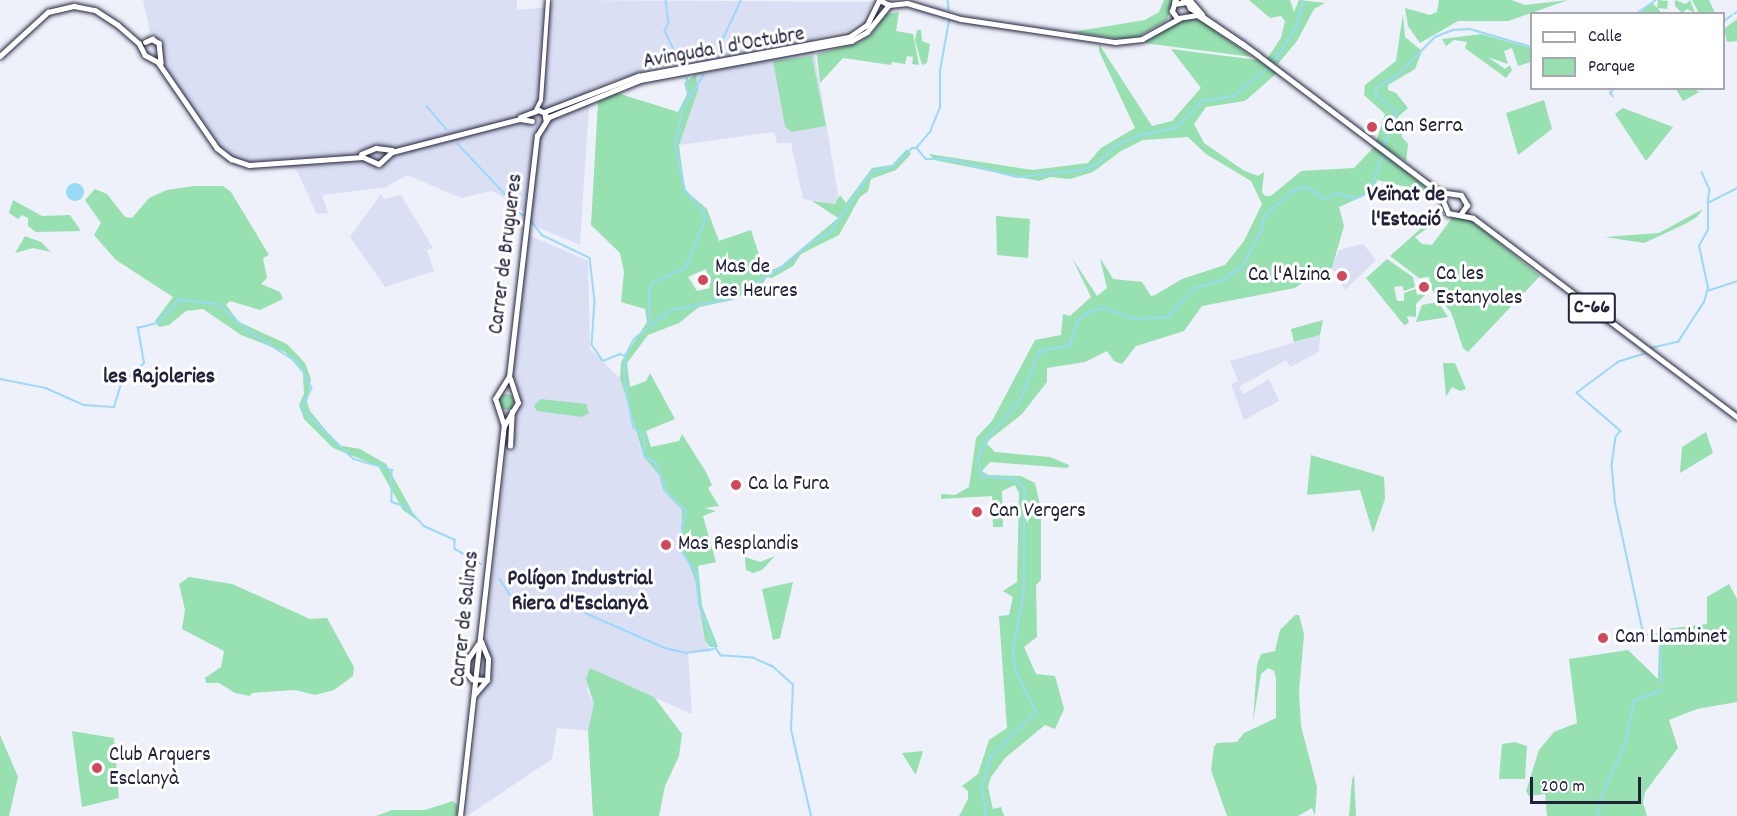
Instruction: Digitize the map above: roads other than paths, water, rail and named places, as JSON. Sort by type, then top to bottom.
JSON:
[{"type":"highway","points":[[1186,0],[1202,15]]},
{"type":"main road","points":[[879,0],[889,5],[913,5],[953,17],[1037,32],[1115,42],[1139,40],[1180,18],[1200,17],[1259,56]]},
{"type":"main road","name":"Avinguda 1 d'Octubre","points":[[723,63],[849,37],[866,27],[879,0]]},
{"type":"main road","points":[[896,4],[901,0]]},
{"type":"main road","points":[[908,0],[913,5]]},
{"type":"main road","points":[[1169,23],[1175,1],[1186,0],[1190,8],[1259,56],[1439,192],[1464,197],[1473,218]]},
{"type":"main road","points":[[0,55],[39,16],[62,5],[85,4],[100,10],[145,42],[158,41],[159,54],[209,135],[228,155],[262,162],[383,150],[534,112],[553,111]]},
{"type":"main road","name":"Avinguda 1 d'Octubre","points":[[553,111],[628,79],[851,41],[867,32],[889,5]]},
{"type":"main road","points":[[0,55],[40,17],[74,6],[108,17],[152,57],[211,142],[231,159],[258,165],[363,157],[379,164],[395,151],[520,119],[544,122]]},
{"type":"main road","points":[[1187,16],[1190,8]]},
{"type":"main road","points":[[1172,11],[1180,18]]},
{"type":"main road","points":[[142,49],[145,42]]},
{"type":"main road","points":[[152,57],[159,54]]},
{"type":"main road","name":"Avinguda 1 d'Octubre","points":[[553,111],[656,77],[699,67]]},
{"type":"main road","points":[[544,111],[544,122]]},
{"type":"main road","points":[[537,136],[553,111]]},
{"type":"main road","points":[[534,112],[532,122],[537,136]]},
{"type":"main road","name":"Carrer de Brugueres","points":[[502,390],[509,376],[537,136]]},
{"type":"main road","points":[[383,150],[385,158]]},
{"type":"main road","points":[[371,152],[371,160]]},
{"type":"main road","points":[[1439,192],[1449,214],[1473,218]]},
{"type":"main road","points":[[1444,206],[1452,194]]},
{"type":"main road","points":[[1460,215],[1467,207]]},
{"type":"main road","name":"C-66","points":[[1473,218],[1737,417]]},
{"type":"main road","name":"Carrer de Brugueres","points":[[509,376],[513,392]]},
{"type":"main road","points":[[502,390],[513,392],[518,401],[504,426],[495,398],[502,390]]},
{"type":"main road","points":[[498,410],[511,412]]},
{"type":"main road","points":[[510,446],[511,412]]},
{"type":"main road","name":"Carrer de Salincs","points":[[460,816],[504,426]]},
{"type":"main road","points":[[480,640],[488,658],[487,680],[483,687],[474,694],[466,674],[468,660],[480,640]]},
{"type":"main road","points":[[468,660],[488,658]]},
{"type":"main road","points":[[466,674],[475,679],[487,680]]},
{"type":"street","points":[[544,111],[541,100],[548,0]]},
{"type":"street","points":[[534,112],[541,100]]},
{"type":"water","points":[[75,183],[81,186],[84,192],[81,198],[75,201],[69,198],[66,192],[69,186]]},
{"type":"waterway","points":[[666,0],[669,23],[665,31],[681,64]]},
{"type":"waterway","points":[[714,58],[741,0]]},
{"type":"waterway","points":[[948,0],[949,10]]},
{"type":"waterway","points":[[1275,60],[1297,26],[1304,0]]},
{"type":"waterway","points":[[1639,12],[1656,0]]},
{"type":"waterway","points":[[1725,20],[1731,16]]},
{"type":"waterway","points":[[917,147],[930,132],[940,107],[940,71],[949,21]]},
{"type":"waterway","points":[[1384,145],[1396,112],[1376,95],[1376,88],[1399,74],[1435,37],[1453,30],[1470,29],[1530,46]]},
{"type":"waterway","points":[[811,816],[791,730],[793,685],[773,667],[753,658],[721,656],[714,646],[699,605],[696,573],[683,554],[682,526],[687,512],[667,492],[655,463],[644,456],[644,437],[633,427],[624,377],[625,356],[634,339],[671,310],[730,299],[781,268],[810,243],[830,233],[871,172],[893,166],[912,148],[917,148],[926,159],[948,159],[1017,177],[1082,170],[1097,164],[1115,146],[1141,135],[1176,128],[1202,101],[1234,96],[1266,69]]},
{"type":"waterway","points":[[650,324],[649,291],[653,283],[686,267],[705,220],[704,213],[685,190],[675,146],[683,108],[704,75]]},
{"type":"waterway","points":[[687,78],[689,95]]},
{"type":"waterway","points":[[1613,90],[1610,93],[1613,97]]},
{"type":"waterway","points":[[427,106],[446,129]]},
{"type":"waterway","points":[[458,144],[506,195]]},
{"type":"waterway","points":[[986,816],[982,787],[991,756],[1036,712],[1015,670],[1013,652],[1024,590],[1024,489],[1017,480],[981,477],[978,459],[988,437],[1020,400],[1039,352],[1070,345],[1078,321],[1088,312],[1105,308],[1135,319],[1168,317],[1193,289],[1223,280],[1242,267],[1262,230],[1264,217],[1293,191],[1306,187],[1325,199],[1338,193],[1351,198],[1360,197],[1371,189],[1382,157]]},
{"type":"waterway","points":[[1702,172],[1710,190],[1708,202]]},
{"type":"waterway","points":[[1651,348],[1678,342],[1704,302],[1708,288],[1699,246],[1708,230],[1708,203],[1737,188]]},
{"type":"waterway","points":[[514,209],[523,215]]},
{"type":"waterway","points":[[530,219],[542,235],[590,258],[595,301],[592,345],[603,361],[620,354],[625,356]]},
{"type":"waterway","points":[[1707,291],[1737,281]]},
{"type":"waterway","points":[[0,379],[46,388],[84,405],[114,407],[121,384],[144,363],[138,328],[157,323],[179,300],[219,304],[251,333],[299,363],[312,388],[302,409],[354,459],[392,470],[392,502],[407,507],[424,526],[455,540],[455,549],[481,564]]},
{"type":"waterway","points":[[1645,354],[1619,362],[1577,393],[1621,431],[1616,437],[1612,464],[1615,501],[1644,635],[1660,634],[1662,683]]},
{"type":"waterway","points":[[500,579],[519,608],[574,608],[665,648],[686,653],[714,649]]},
{"type":"waterway","points":[[1598,816],[1600,800],[1625,744],[1634,701],[1662,690]]},
{"type":"place","name":"Can Serra","points":[[1372,127]]},
{"type":"place","name":"Ca l'Alzina","points":[[1342,276]]},
{"type":"place","name":"Mas de les Heures","points":[[703,280]]},
{"type":"place","name":"Ca les Estanyoles","points":[[1424,287]]},
{"type":"place","name":"Ca la Fura","points":[[736,485]]},
{"type":"place","name":"Can Vergers","points":[[977,512]]},
{"type":"place","name":"Mas Resplandis","points":[[666,545]]},
{"type":"place","name":"Can Llambinet","points":[[1603,638]]},
{"type":"place","name":"Club Arquers Esclanyà","points":[[97,768]]},
{"type":"district","name":"Veïnat de l'Estació","points":[[1406,208]]},
{"type":"district","name":"les Rajoleries","points":[[159,378]]},
{"type":"district","name":"Polígon Industrial Riera d'Esclanyà","points":[[580,592]]}]
